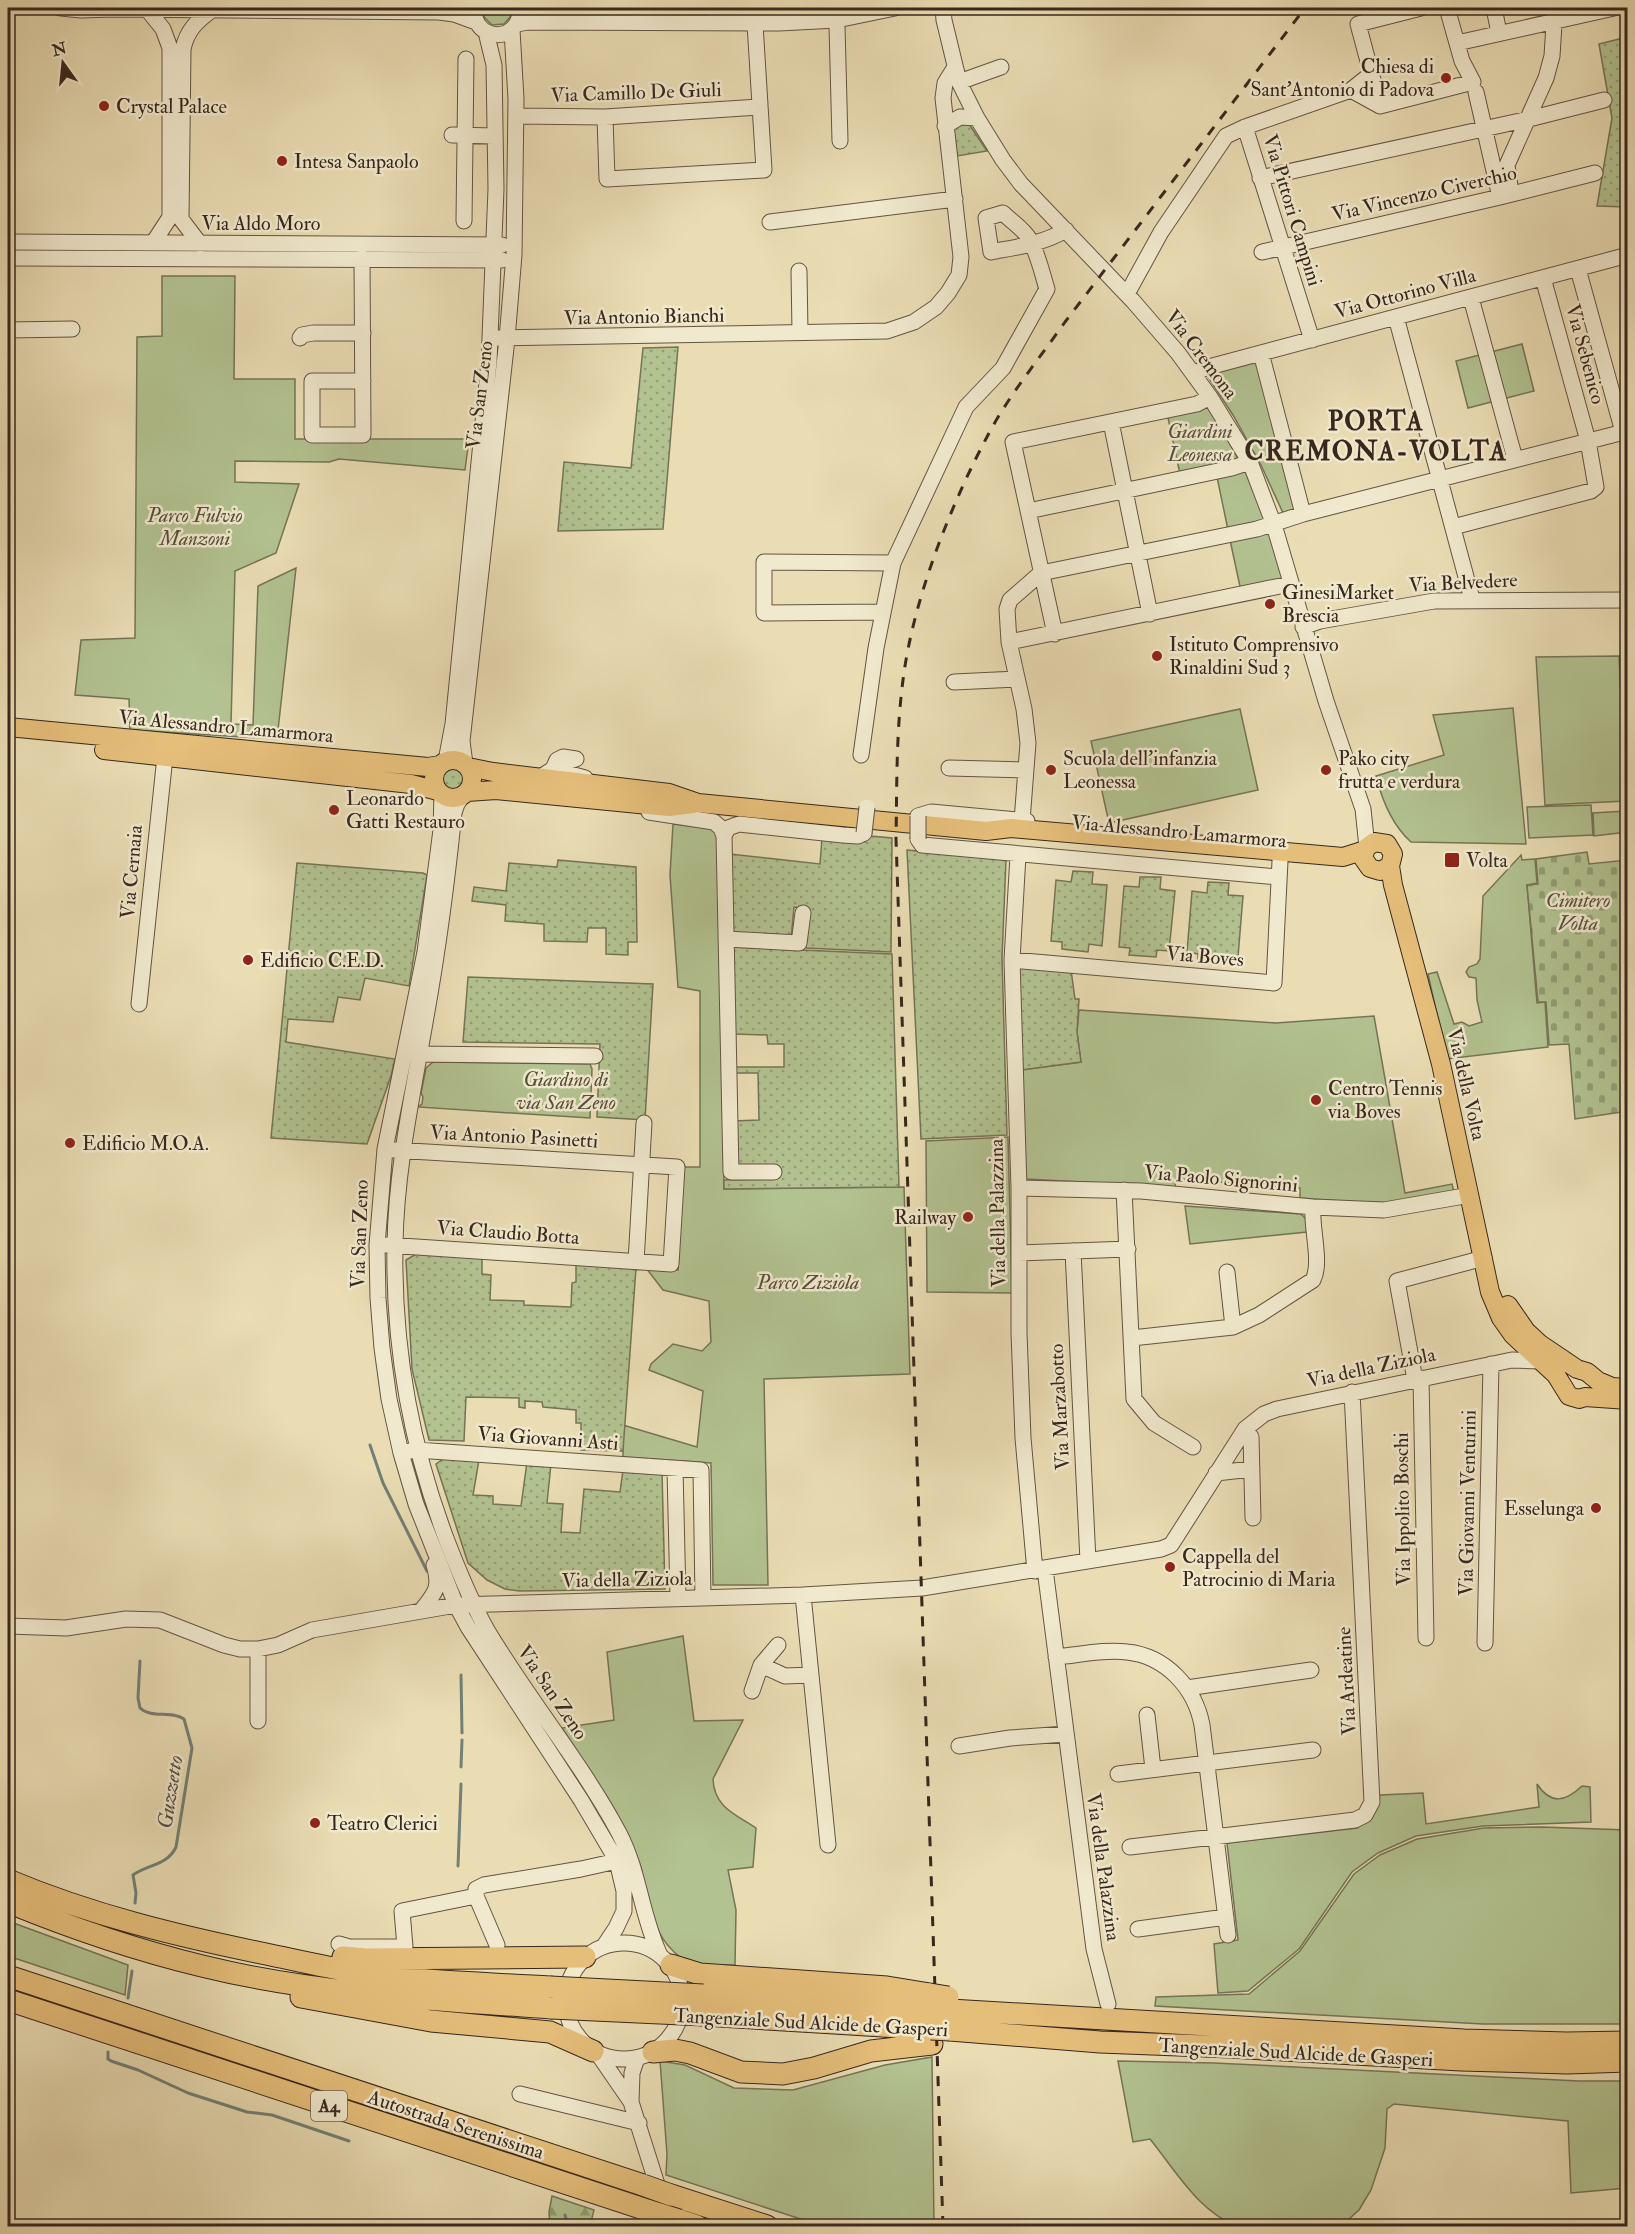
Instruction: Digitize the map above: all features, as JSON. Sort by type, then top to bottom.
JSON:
[{"type":"highway","name":"Tangenziale Sud Alcide de Gasperi","points":[[8,1880],[83,1909],[256,1952],[355,1972],[551,1997]]},
{"type":"highway","name":"Tangenziale Sud Alcide de Gasperi","points":[[8,1902],[132,1947],[203,1966],[263,1978],[421,1999],[551,1997],[940,2020],[1048,2014],[1107,2014],[1246,2029],[1464,2040],[1628,2042]]},
{"type":"highway","points":[[256,1952],[276,1951],[366,1959],[550,1959],[595,1951]]},
{"type":"highway","points":[[665,1959],[700,1974],[887,1987],[940,2020]]},
{"type":"highway","name":"Autostrada Serenissima","points":[[8,1976],[767,2226]]},
{"type":"highway","points":[[263,1978],[293,1996],[431,2021],[550,2032],[596,2053]]},
{"type":"highway","name":"Autostrada Serenissima","points":[[8,2000],[650,2211],[682,2224]]},
{"type":"highway","points":[[645,2055],[675,2050],[690,2053],[741,2072],[783,2074],[814,2068],[871,2051],[940,2020]]},
{"type":"highway","name":"Tangenziale Sud Alcide de Gasperi","points":[[940,2020],[999,2033],[1107,2042],[1520,2062],[1628,2061]]},
{"type":"highway","points":[[1379,2055],[1467,2065],[1628,2072]]},
{"type":"main road","name":"Via Alessandro Lamarmora","points":[[8,727],[411,784],[440,793]]},
{"type":"main road","name":"Via Alessandro Lamarmora","points":[[8,739],[428,767],[443,763]]},
{"type":"main road","points":[[456,760],[467,765],[472,779],[465,793],[450,798],[440,793],[434,780],[436,769],[443,763],[456,760]]},
{"type":"main road","name":"Via Alessandro Lamarmora","points":[[467,765],[493,772],[669,793],[698,803]]},
{"type":"main road","name":"Via Alessandro Lamarmora","points":[[465,793],[496,790],[669,807],[698,803],[986,831],[1011,840],[1379,869]]},
{"type":"main road","points":[[1366,848],[1374,842],[1387,844]]},
{"type":"main road","name":"Via della Volta","points":[[1379,869],[1393,854],[1387,844]]},
{"type":"main road","name":"Via Alessandro Lamarmora","points":[[1280,863],[1343,857],[1366,848]]},
{"type":"main road","name":"Via della Volta","points":[[1366,848],[1364,862],[1379,869],[1400,915],[1441,1064],[1490,1292],[1497,1309],[1514,1335],[1556,1375],[1565,1392],[1573,1398],[1628,1400]]},
{"type":"main road","name":"Via della Volta","points":[[1484,1261],[1519,1322],[1534,1339],[1584,1373],[1612,1387],[1628,1388]]},
{"type":"main road","points":[[1563,1386],[1568,1373],[1584,1373],[1593,1386],[1585,1397]]},
{"type":"street","points":[[61,8],[439,12],[479,20],[499,35],[528,21],[755,24],[834,12],[895,8]]},
{"type":"street","name":"Via San Zeno","points":[[467,765],[462,741],[507,339],[513,246],[516,116],[514,27],[520,16],[520,8]]},
{"type":"street","points":[[711,8],[788,8]]},
{"type":"street","name":"Via Cremona","points":[[944,8],[944,20],[957,74],[977,118],[1003,160],[1021,184],[1127,294],[1194,374],[1250,462],[1274,525],[1326,700]]},
{"type":"street","points":[[1380,106],[1358,24],[1421,8]]},
{"type":"street","points":[[1447,8],[1462,61],[1474,87],[1484,129],[1506,196]]},
{"type":"street","points":[[1494,8],[1499,33]]},
{"type":"street","points":[[1457,43],[1499,33],[1555,14],[1614,8]]},
{"type":"street","points":[[147,9],[163,29],[170,48],[176,218],[200,244]]},
{"type":"street","points":[[174,249],[183,49],[185,37],[190,29],[212,10]]},
{"type":"street","points":[[834,12],[840,141]]},
{"type":"street","points":[[1506,196],[1507,165],[1546,78],[1552,56],[1555,14]]},
{"type":"street","name":"Via San Zeno","points":[[443,763],[453,724],[490,338],[494,252],[494,65],[479,20]]},
{"type":"street","points":[[605,117],[607,179],[764,170],[755,24]]},
{"type":"street","points":[[464,220],[459,136],[466,59]]},
{"type":"street","points":[[957,74],[1001,67]]},
{"type":"street","name":"Via Antonio Bianchi","points":[[490,338],[887,331],[914,322],[936,307],[959,275],[962,257],[943,98],[945,83],[957,74]]},
{"type":"street","points":[[1127,294],[1161,232],[1226,136],[1245,127],[1351,90],[1371,74]]},
{"type":"street","points":[[1351,90],[1380,106],[1474,87]]},
{"type":"street","points":[[1260,178],[1529,119],[1604,100]]},
{"type":"street","name":"Via Camillo De Giuli","points":[[516,116],[605,117],[759,107]]},
{"type":"street","points":[[945,126],[960,117],[977,118]]},
{"type":"street","name":"Via Pittori Campini","points":[[1245,127],[1312,340]]},
{"type":"street","points":[[459,136],[495,136]]},
{"type":"street","name":"Via Vincenzo Civerchio","points":[[1262,252],[1506,196],[1594,173]]},
{"type":"street","points":[[495,175],[504,186],[505,223],[513,246]]},
{"type":"street","points":[[770,222],[955,199]]},
{"type":"street","points":[[153,243],[176,218]]},
{"type":"street","points":[[861,755],[876,648],[892,563],[966,407],[1003,368],[1047,289],[1032,244],[1051,239],[1066,230]]},
{"type":"street","name":"Via Aldo Moro","points":[[8,242],[153,243],[174,249],[362,258],[494,252],[513,246]]},
{"type":"street","name":"Via Aldo Moro","points":[[8,258],[122,258],[200,244],[494,252]]},
{"type":"street","name":"Via Ottorino Villa","points":[[1194,374],[1205,368],[1628,255]]},
{"type":"street","points":[[362,258],[363,333],[363,381],[363,435],[312,435],[312,381],[363,381]]},
{"type":"street","points":[[1022,821],[1028,742],[1024,709],[1009,642],[1007,609],[1010,600],[1041,573],[1274,525],[1303,514],[1625,431],[1578,269]]},
{"type":"street","points":[[799,271],[800,333]]},
{"type":"street","name":"Via Sebenico","points":[[1453,527],[1596,487],[1597,482],[1588,441],[1544,278]]},
{"type":"street","points":[[1471,298],[1515,459]]},
{"type":"street","points":[[1396,317],[1472,599]]},
{"type":"street","points":[[8,330],[72,329]]},
{"type":"street","points":[[300,338],[302,335],[313,333],[363,333]]},
{"type":"street","points":[[1261,353],[1303,514]]},
{"type":"street","points":[[1055,634],[1013,442],[1197,404],[1210,397]]},
{"type":"street","points":[[1111,422],[1150,614]]},
{"type":"street","points":[[1028,511],[1250,462]]},
{"type":"street","points":[[883,612],[764,614],[764,562],[892,563]]},
{"type":"street","points":[[1009,642],[1290,584]]},
{"type":"street","name":"Via Belvedere","points":[[1303,627],[1320,621],[1434,601],[1472,599],[1628,600]]},
{"type":"street","points":[[954,682],[1017,679]]},
{"type":"street","name":"Via della Volta","points":[[1326,700],[1363,809],[1366,848]]},
{"type":"street","name":"Via Cernaia","points":[[139,1004],[165,750]]},
{"type":"street","points":[[949,768],[1025,770]]},
{"type":"street","name":"Via San Zeno","points":[[440,793],[441,830],[412,1054],[404,1150],[397,1196],[395,1297],[399,1347],[417,1450],[431,1499],[473,1604],[595,1792],[620,1835],[633,1865],[649,1932],[681,1986],[683,2002],[678,2024],[664,2044],[645,2055],[632,2073],[632,2102]]},
{"type":"street","name":"Via San Zeno","points":[[465,793],[454,813],[437,954],[385,1149],[377,1245],[382,1348],[389,1399],[401,1453],[416,1504],[456,1605],[581,1800],[617,1861],[624,1892],[624,1911],[616,1928],[595,1951],[577,1966],[568,1983],[565,2007],[574,2033],[583,2044],[596,2053],[632,2102],[682,2224]]},
{"type":"street","name":"Via Alessandro Lamarmora","points":[[630,804],[654,814],[714,822],[721,828],[724,836]]},
{"type":"street","points":[[774,1172],[731,1172],[724,836],[728,828],[739,824],[858,836],[864,833],[867,807]]},
{"type":"street","name":"Via della Volta","points":[[1363,809],[1387,844]]},
{"type":"street","name":"Via Alessandro Lamarmora","points":[[931,812],[1022,821],[1281,843],[1280,863],[1018,855],[922,845],[918,839],[918,816],[931,812]]},
{"type":"street","name":"Via della Palazzina","points":[[1018,855],[1012,960],[1019,1188],[1019,1334],[1031,1550],[1040,1570],[1056,1657],[1094,1949],[1107,2014]]},
{"type":"street","name":"Via Boves","points":[[1012,960],[1274,983],[1280,863]]},
{"type":"street","points":[[726,939],[799,943],[803,913]]},
{"type":"street","points":[[412,1054],[595,1056]]},
{"type":"street","points":[[636,1262],[644,1123]]},
{"type":"street","name":"Via Antonio Pasinetti","points":[[385,1149],[677,1167]]},
{"type":"street","name":"Via Claudio Botta","points":[[377,1245],[671,1264],[677,1167]]},
{"type":"street","name":"Via Paolo Signorini","points":[[1019,1188],[1124,1190],[1313,1207],[1384,1210],[1470,1195]]},
{"type":"street","name":"Via Paolo Signorini","points":[[1124,1190],[1134,1399],[1154,1423],[1193,1447]]},
{"type":"street","name":"Via Paolo Signorini","points":[[1132,1338],[1233,1328],[1259,1315],[1313,1280],[1317,1271],[1312,1223],[1313,1207]]},
{"type":"street","points":[[1019,1253],[1128,1249]]},
{"type":"street","name":"Via Marzabotto","points":[[1073,1251],[1088,1561]]},
{"type":"street","name":"Via Ippolito Boschi","points":[[1426,1638],[1418,1379],[1397,1281],[1484,1261]]},
{"type":"street","points":[[1227,1272],[1233,1328]]},
{"type":"street","points":[[1534,1355],[1536,1348],[1549,1358],[1558,1357]]},
{"type":"street","name":"Via della Ziziola","points":[[8,1626],[66,1628],[126,1619],[160,1620],[181,1626],[224,1645],[240,1649],[258,1649],[278,1645],[312,1630],[456,1605],[803,1595],[922,1588],[1161,1549],[1171,1545],[1245,1429],[1264,1414],[1352,1392],[1534,1355]]},
{"type":"street","name":"Via Giovanni Venturini","points":[[1485,1643],[1491,1364]]},
{"type":"street","name":"Via Ardeatine","points":[[1130,1847],[1355,1820],[1365,1815],[1372,1802],[1352,1392]]},
{"type":"street","points":[[1245,1429],[1251,1437],[1253,1518]]},
{"type":"street","points":[[401,1453],[417,1450]]},
{"type":"street","name":"Via Giovanni Asti","points":[[417,1450],[700,1470],[702,1598]]},
{"type":"street","points":[[675,1468],[678,1598]]},
{"type":"street","points":[[1216,1473],[1252,1470]]},
{"type":"street","points":[[421,1611],[433,1596],[438,1580],[425,1541],[425,1525]]},
{"type":"street","points":[[803,1595],[828,1845]]},
{"type":"street","points":[[499,1647],[494,1630],[494,1620],[499,1612],[511,1603]]},
{"type":"street","points":[[752,1691],[761,1665],[778,1646]]},
{"type":"street","points":[[258,1649],[258,1720]]},
{"type":"street","points":[[1056,1657],[1113,1652],[1142,1655],[1173,1672],[1187,1688],[1199,1711],[1217,1836],[1228,1935]]},
{"type":"street","points":[[761,1665],[785,1676],[811,1675]]},
{"type":"street","points":[[1187,1688],[1311,1670]]},
{"type":"street","points":[[1147,1715],[1153,1769]]},
{"type":"street","points":[[958,1746],[1010,1738],[1066,1734]]},
{"type":"street","points":[[1118,1774],[1313,1750]]},
{"type":"street","points":[[497,1945],[476,1896],[476,1888],[617,1861]]},
{"type":"street","points":[[339,1944],[350,1947],[405,1947],[402,1911],[476,1896]]},
{"type":"street","points":[[1138,1929],[1226,1917]]},
{"type":"street","points":[[595,1951],[623,1942],[640,1945],[665,1959]]},
{"type":"street","points":[[596,2053],[623,2060],[645,2055]]},
{"type":"street","points":[[520,2094],[639,2123]]},
{"type":"green space","points":[[484,8],[511,8],[511,16],[504,24],[492,25],[484,17]]},
{"type":"green space","points":[[1627,37],[1627,207],[1597,206],[1612,118],[1599,44]]},
{"type":"green space","points":[[969,124],[987,151],[957,156],[953,127]]},
{"type":"green space","name":"Parco Fulvio Manzoni","points":[[162,276],[235,276],[234,379],[295,379],[295,439],[469,439],[465,470],[339,459],[329,462],[235,461],[235,482],[299,484],[276,553],[235,571],[231,724],[253,725],[258,586],[296,568],[277,739],[130,730],[129,699],[75,695],[81,640],[135,638],[137,337],[162,336]]},
{"type":"green space","points":[[1522,344],[1534,391],[1468,408],[1456,361]]},
{"type":"green space","points":[[678,347],[663,529],[558,531],[564,462],[631,468],[643,348]]},
{"type":"green space","name":"Giardini Leonessa","points":[[1257,359],[1298,508],[1283,513],[1261,465],[1233,415],[1206,374]]},
{"type":"green space","name":"Giardini Leonessa","points":[[1209,404],[1239,461],[1180,474],[1167,413]]},
{"type":"green space","name":"Giardini Leonessa","points":[[1245,471],[1266,521],[1228,530],[1217,477]]},
{"type":"green space","points":[[1270,533],[1285,582],[1241,591],[1230,540]]},
{"type":"green space","points":[[1619,656],[1626,801],[1545,805],[1536,657]]},
{"type":"green space","points":[[1513,708],[1526,844],[1411,842],[1398,828],[1389,812],[1376,776],[1444,755],[1433,715]]},
{"type":"green space","points":[[1240,709],[1258,790],[1109,823],[1091,741]]},
{"type":"green space","points":[[453,766],[462,770],[466,779],[462,788],[453,792],[444,788],[440,779],[444,770]]},
{"type":"green space","points":[[1591,805],[1593,835],[1529,838],[1527,807]]},
{"type":"green space","points":[[1626,811],[1627,832],[1594,836],[1593,813]]},
{"type":"green space","name":"Parco Ziziola","points":[[673,824],[714,829],[720,838],[724,1189],[904,1187],[910,1374],[764,1379],[768,1585],[713,1585],[711,1463],[623,1457],[623,1425],[697,1447],[703,1391],[649,1370],[651,1364],[673,1344],[702,1351],[711,1342],[709,1301],[663,1290],[646,1268],[678,1270],[683,1167],[700,1167],[700,991],[678,987],[670,875]]},
{"type":"green space","points":[[870,836],[892,838],[891,952],[806,948],[809,909],[794,907],[791,939],[730,935],[730,854],[820,864],[822,838],[865,842]]},
{"type":"green space","points":[[907,850],[1006,860],[1002,958],[1007,1135],[921,1139]]},
{"type":"green space","name":"Cimitero Volta","points":[[1587,852],[1589,864],[1627,860],[1628,1111],[1575,1119],[1569,1044],[1549,1045],[1546,1002],[1538,1002],[1527,885],[1538,884],[1536,859]]},
{"type":"green space","points":[[1521,855],[1522,860],[1535,859],[1537,883],[1527,885],[1537,1003],[1545,1002],[1548,1047],[1447,1059],[1428,974],[1437,972],[1454,1024],[1462,1022],[1469,1026],[1482,1022],[1477,1000],[1476,978],[1469,977],[1466,972],[1480,959],[1483,896]]},
{"type":"green space","points":[[558,860],[636,867],[637,942],[628,942],[628,955],[606,954],[606,928],[588,928],[587,942],[544,941],[544,924],[505,921],[506,905],[472,901],[474,887],[506,891],[509,863],[557,867]]},
{"type":"green space","points":[[297,863],[427,875],[409,986],[365,978],[360,1000],[338,997],[333,1022],[288,1019],[286,1042],[395,1059],[367,1144],[271,1138]]},
{"type":"green space","points":[[1073,871],[1093,872],[1092,884],[1107,885],[1102,946],[1089,944],[1088,952],[1062,949],[1062,942],[1051,941],[1056,880],[1071,882]]},
{"type":"green space","points":[[1140,877],[1161,877],[1160,889],[1175,891],[1169,951],[1157,950],[1156,957],[1129,955],[1130,948],[1119,947],[1124,886],[1139,887]]},
{"type":"green space","points":[[1208,882],[1229,883],[1228,895],[1243,896],[1238,957],[1225,956],[1224,963],[1198,960],[1198,954],[1187,952],[1192,891],[1207,893]]},
{"type":"green space","points":[[733,947],[892,954],[899,1187],[724,1189],[724,1180],[776,1179],[775,1167],[739,1168],[733,1121],[759,1120],[758,1073],[729,1073],[729,1067],[784,1067],[784,1044],[768,1044],[767,1035],[734,1034]]},
{"type":"green space","points":[[1016,967],[1071,970],[1075,999],[1079,999],[1077,1032],[1081,1062],[1021,1070]]},
{"type":"green space","points":[[468,977],[653,984],[645,1120],[597,1117],[600,1044],[463,1042]]},
{"type":"green space","points":[[1079,1010],[1276,1023],[1374,1016],[1405,1193],[1452,1184],[1454,1192],[1384,1204],[1300,1198],[1300,1188],[1176,1179],[1175,1187],[1026,1179],[1021,1070],[1081,1062],[1077,1032]]},
{"type":"green space","name":"Giardino di via San Zeno","points":[[433,1062],[590,1064],[592,1069],[590,1118],[418,1107],[422,1104],[421,1093],[426,1068]]},
{"type":"green space","name":"Railway","points":[[1008,1137],[1012,1293],[927,1292],[926,1141]]},
{"type":"green space","points":[[1185,1206],[1301,1214],[1306,1219],[1307,1232],[1190,1244]]},
{"type":"green space","points":[[418,1253],[482,1256],[482,1274],[491,1275],[490,1300],[524,1301],[524,1305],[571,1307],[572,1283],[576,1282],[576,1264],[636,1268],[623,1451],[581,1450],[581,1423],[576,1423],[576,1410],[543,1407],[542,1402],[525,1401],[525,1408],[519,1407],[519,1398],[466,1397],[464,1441],[429,1440],[412,1369],[406,1260]]},
{"type":"green space","points":[[446,1457],[479,1460],[473,1495],[493,1496],[493,1504],[521,1506],[527,1462],[551,1464],[547,1503],[563,1504],[561,1532],[580,1533],[584,1489],[620,1492],[623,1470],[662,1473],[665,1589],[520,1591],[505,1589],[487,1580],[468,1563],[436,1464]]},
{"type":"green space","points":[[683,1636],[694,1721],[743,1720],[713,1779],[717,1796],[727,1809],[756,1828],[753,1867],[728,1870],[736,1910],[735,1965],[711,1965],[688,1961],[674,1952],[666,1943],[655,1923],[640,1864],[627,1834],[605,1793],[562,1728],[614,1720],[607,1652]]},
{"type":"green space","points":[[1537,1784],[1542,1791],[1558,1799],[1570,1795],[1582,1786],[1590,1787],[1591,1822],[1483,1826],[1416,1836],[1378,1853],[1352,1872],[1299,1949],[1248,1991],[1218,1993],[1214,1944],[1238,1940],[1227,1843],[1357,1828],[1372,1814],[1380,1795],[1423,1793],[1426,1824],[1539,1807]]},
{"type":"green space","points":[[1542,1827],[1627,1830],[1627,2024],[1483,2024],[1155,2006],[1156,1997],[1249,1994],[1300,1951],[1354,1874],[1380,1855],[1417,1839],[1484,1828]]},
{"type":"green space","points":[[8,1921],[128,1965],[125,1995],[8,1956]]},
{"type":"green space","points":[[932,2057],[934,2226],[822,2226],[666,2175],[667,2154],[660,2061],[685,2065],[734,2088],[793,2090],[885,2065]]},
{"type":"green space","points":[[1118,2061],[1214,2063],[1579,2081],[1627,2081],[1627,2188],[1571,2193],[1568,2121],[1394,2104],[1387,2109],[1385,2148],[1371,2190],[1359,2210],[1341,2226],[1237,2226],[1223,2220],[1199,2200],[1150,2139],[1133,2142]]},
{"type":"green space","points":[[552,2196],[594,2210],[590,2226],[550,2226],[549,2212]]},
{"type":"waterway","points":[[370,1445],[383,1483],[427,1571]]},
{"type":"waterway","name":"Guzzetto","points":[[135,1903],[133,1875],[168,1858],[176,1847],[192,1748],[184,1719],[179,1716],[150,1713],[140,1708],[138,1698],[140,1661]]},
{"type":"waterway","points":[[461,1675],[462,1733]]},
{"type":"waterway","points":[[461,1767],[462,1740]]},
{"type":"waterway","points":[[458,1866],[461,1784]]},
{"type":"waterway","name":"Guzzetto","points":[[128,1998],[132,1971]]},
{"type":"waterway","name":"Guzzetto","points":[[108,2052],[108,2059],[111,2061],[138,2070],[188,2093],[247,2112],[272,2115],[349,2141]]},
{"type":"waterway","points":[[565,2215],[568,2226]]},
{"type":"railway","points":[[943,2226],[896,839],[899,720],[908,649],[924,586],[947,523],[974,463],[1005,406],[1065,322],[1305,8]]},
{"type":"place","name":"Chiesa di Sant'Antonio di Padova","points":[[1446,78]]},
{"type":"place","name":"Crystal Palace","points":[[104,106]]},
{"type":"place","name":"Intesa Sanpaolo","points":[[282,161]]},
{"type":"place","name":"GinesiMarket Brescia","points":[[1270,604]]},
{"type":"place","name":"Istituto Comprensivo Rinaldini Sud 3","points":[[1157,656]]},
{"type":"place","name":"Scuola dell'infanzia Leonessa","points":[[1051,770]]},
{"type":"place","name":"Pako city frutta e verdura","points":[[1326,770]]},
{"type":"place","name":"Leonardo Gatti Restauro","points":[[334,810]]},
{"type":"place","name":"Volta","points":[[1452,860]]},
{"type":"place","name":"Edificio C.E.D.","points":[[248,960]]},
{"type":"place","name":"Centro Tennis via Boves","points":[[1316,1100]]},
{"type":"place","name":"Edificio M.O.A.","points":[[70,1143]]},
{"type":"place","name":"Railway","points":[[968,1217]]},
{"type":"place","name":"Esselunga","points":[[1596,1508]]},
{"type":"place","name":"Cappella del Patrocinio di Maria","points":[[1170,1567]]},
{"type":"place","name":"Teatro Clerici","points":[[315,1823]]},
{"type":"district","name":"PORTA CREMONA-VOLTA","points":[[1376,436]]}]
